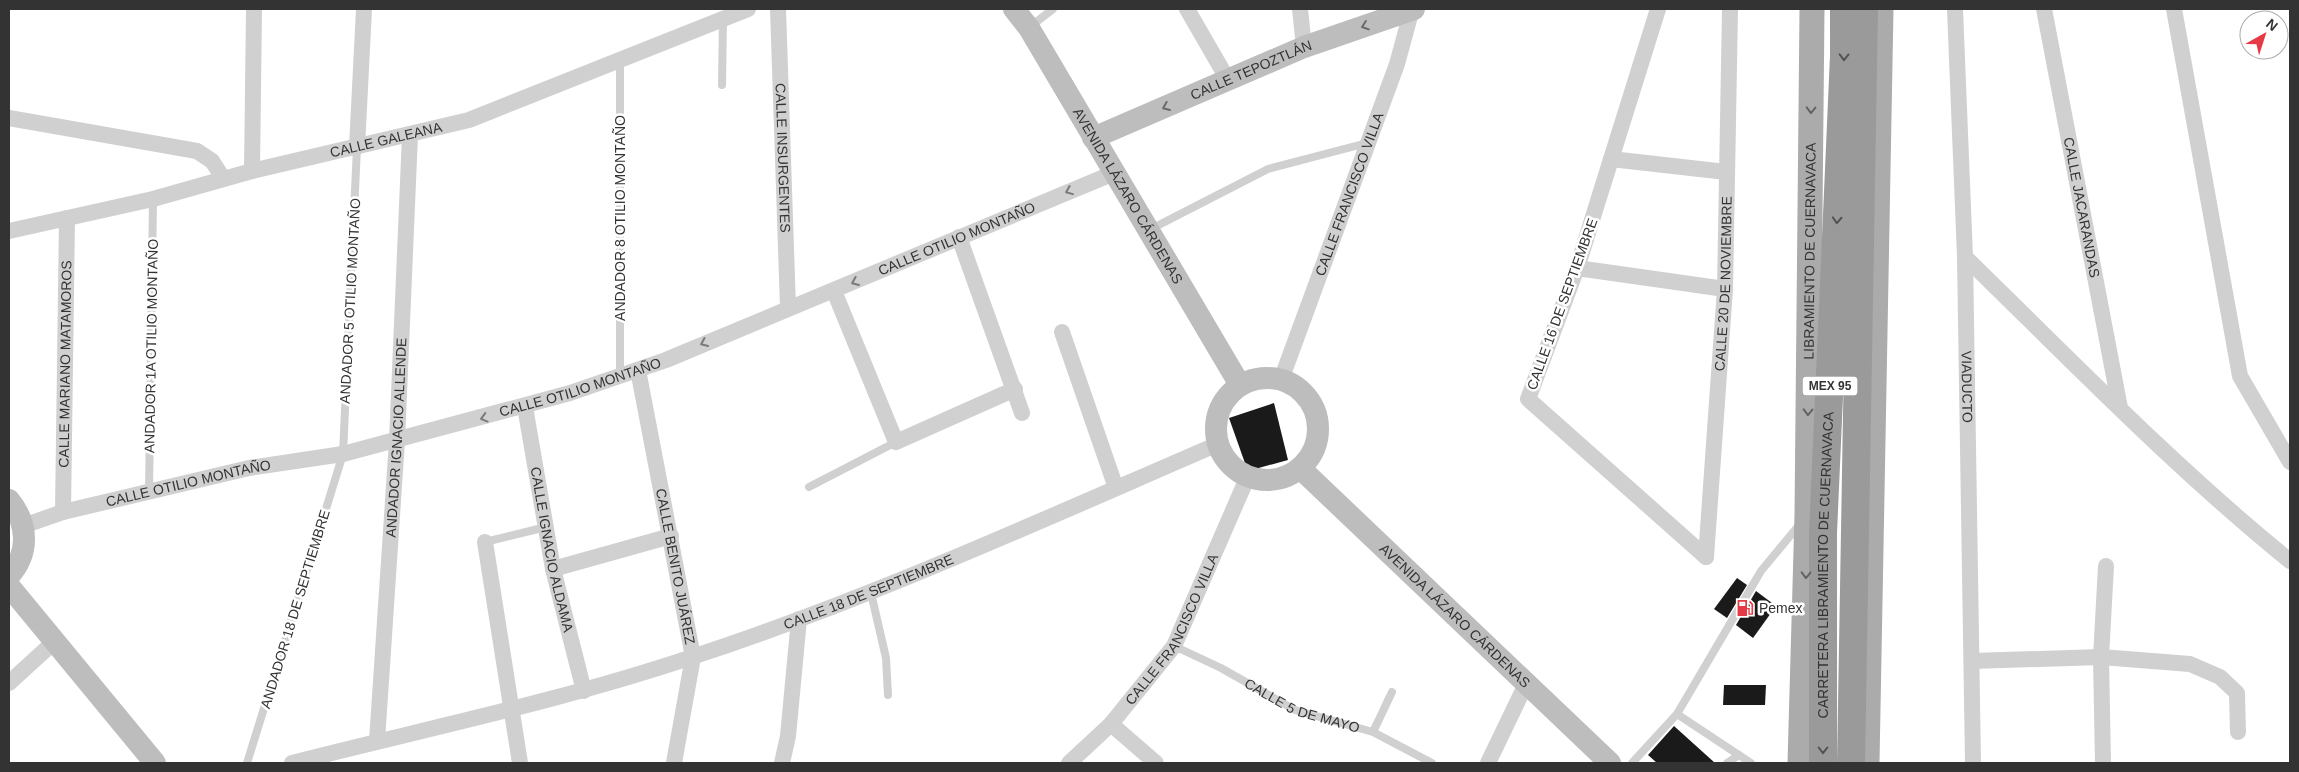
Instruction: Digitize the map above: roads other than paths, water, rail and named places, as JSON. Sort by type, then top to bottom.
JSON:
[{"type":"highway","name":"CARRETERA LIBRAMIENTO DE CUERNAVACA","points":[[1823,763],[1823,533],[1844,66],[1844,9]]},
{"type":"highway","name":"CARRETERA LIBRAMIENTO DE CUERNAVACA","points":[[1852,763],[1864,9]]},
{"type":"main road","name":"LIBRAMIENTO DE CUERNAVACA","points":[[1800,763],[1807,515],[1812,9]]},
{"type":"main road","name":"MEX 95","points":[[1867,763],[1880,9]]},
{"type":"street","points":[[252,171],[254,9]]},
{"type":"street","points":[[357,147],[364,9]]},
{"type":"street","name":"CALLE GALEANA","points":[[9,231],[153,199],[252,171],[469,120],[748,9]]},
{"type":"street","name":"CALLE INSURGENTES","points":[[778,9],[788,308]]},
{"type":"street","name":"AVENIDA LÁZARO CÁRDENAS","points":[[1014,9],[1029,28],[1240,384]]},
{"type":"street","points":[[1187,9],[1228,80]]},
{"type":"street","points":[[1300,9],[1304,47]]},
{"type":"street","name":"CALLE TEPOZTLÁN","points":[[1093,138],[1304,47],[1412,9]]},
{"type":"street","name":"CALLE FRANCISCO VILLA","points":[[1282,380],[1370,143],[1397,64],[1412,9]]},
{"type":"street","name":"CALLE 16 DE SEPTIEMBRE","points":[[1658,9],[1577,268],[1528,399],[1706,558]]},
{"type":"street","name":"CALLE 20 DE NOVIEMBRE","points":[[1706,558],[1725,289],[1730,9]]},
{"type":"street","name":"VIADUCTO","points":[[1955,9],[1965,257],[1973,763]]},
{"type":"street","name":"CALLE JACARANDAS","points":[[2044,9],[2120,408]]},
{"type":"street","points":[[2174,9],[2240,376],[2290,462]]},
{"type":"street","points":[[9,118],[197,151],[212,161],[224,178]]},
{"type":"street","name":"ANDADOR IGNACIO ALLENDE","points":[[377,741],[397,441],[410,135]]},
{"type":"street","points":[[1611,159],[1726,172]]},
{"type":"street","name":"CALLE OTILIO MONTAÑO","points":[[23,526],[63,512],[249,468],[343,454],[525,407],[638,370],[834,291],[1114,173]]},
{"type":"street","name":"CALLE MARIANO MATAMOROS","points":[[63,512],[67,218]]},
{"type":"street","points":[[959,237],[1022,413]]},
{"type":"street","points":[[1965,257],[2120,408],[2247,526],[2290,561]]},
{"type":"street","points":[[1577,268],[1725,289]]},
{"type":"street","points":[[834,291],[896,442],[1015,389]]},
{"type":"street","points":[[1062,332],[1116,488]]},
{"type":"street","name":"CALLE BENITO JUÁREZ","points":[[638,370],[671,536],[692,657],[674,763]]},
{"type":"street","points":[[1260,378],[1282,380],[1294,385],[1312,405],[1317,418],[1318,432],[1309,458],[1300,468],[1289,475],[1276,479],[1262,480],[1248,476],[1235,469],[1224,458],[1218,444],[1215,427],[1219,410],[1227,396],[1240,384],[1260,378]]},
{"type":"street","name":"CALLE IGNACIO ALDAMA","points":[[525,407],[553,569],[584,691]]},
{"type":"street","name":"CALLE 18 DE SEPTIEMBRE","points":[[292,763],[584,691],[692,657],[871,593],[1218,444]]},
{"type":"street","name":"AVENIDA LÁZARO CÁRDENAS","points":[[1300,468],[1610,763]]},
{"type":"street","name":"CALLE FRANCISCO VILLA","points":[[1069,763],[1111,724],[1174,646],[1248,476]]},
{"type":"street","points":[[9,500],[17,510],[23,526],[25,541],[22,556],[9,576]]},
{"type":"street","points":[[553,569],[671,536]]},
{"type":"street","points":[[485,542],[520,763]]},
{"type":"street","points":[[2103,763],[2100,657],[2106,566]]},
{"type":"street","points":[[9,586],[155,763]]},
{"type":"street","points":[[782,763],[788,736],[799,619]]},
{"type":"street","points":[[9,683],[55,641]]},
{"type":"street","points":[[1972,661],[2100,657],[2190,664],[2220,676],[2237,692],[2238,732]]},
{"type":"street","points":[[1488,763],[1526,684]]},
{"type":"street","points":[[1111,724],[1156,763]]},
{"type":"lane","points":[[1029,28],[1053,9]]},
{"type":"lane","points":[[722,85],[723,19]]},
{"type":"lane","name":"ANDADOR 8 OTILIO MONTAÑO","points":[[620,60],[620,376]]},
{"type":"lane","points":[[1147,230],[1268,169],[1370,143]]},
{"type":"lane","name":"ANDADOR 5 OTILIO MONTAÑO","points":[[343,454],[357,147]]},
{"type":"lane","name":"ANDADOR 1A OTILIO MONTAÑO","points":[[149,493],[153,199]]},
{"type":"lane","points":[[809,487],[896,442]]},
{"type":"lane","name":"ANDADOR 18 DE SEPTIEMBRE","points":[[247,763],[343,454]]},
{"type":"lane","points":[[1632,763],[1677,714],[1762,571],[1807,515]]},
{"type":"lane","points":[[485,542],[546,527]]},
{"type":"lane","points":[[871,593],[886,658],[888,696]]},
{"type":"lane","name":"CALLE 5 DE MAYO","points":[[1174,646],[1221,668],[1295,710],[1373,732],[1432,763]]},
{"type":"lane","points":[[1373,732],[1392,692]]},
{"type":"lane","points":[[1677,714],[1751,763]]},
{"type":"lane","points":[[1727,763],[1739,754]]},
{"type":"place","name":"Pemex","points":[[1745,608]]}]
